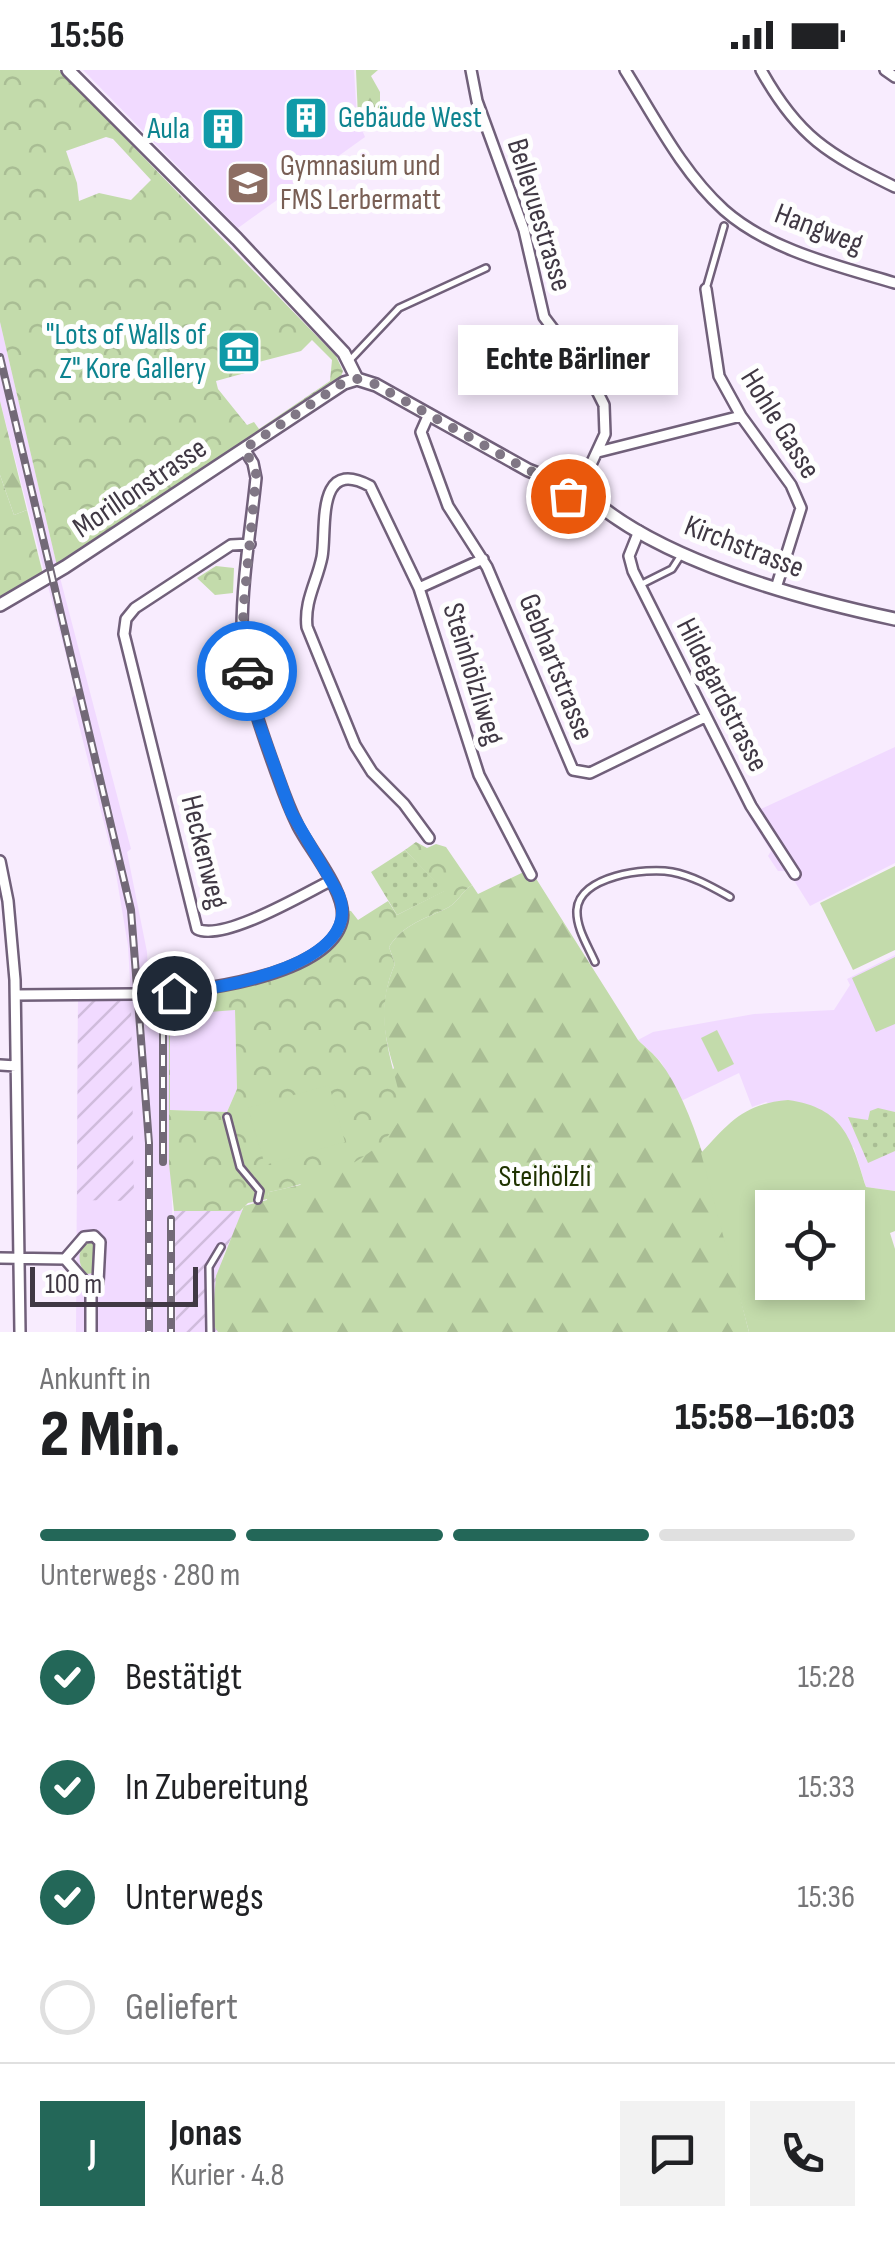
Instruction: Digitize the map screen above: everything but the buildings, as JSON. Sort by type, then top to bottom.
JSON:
[{"type":"street","points":[[68,70],[237,239],[350,360],[357,379]]},
{"type":"street","name":"Bellevuestrasse","points":[[471,70],[480,112],[524,230],[544,317],[591,379],[604,405],[606,425],[587,473]]},
{"type":"street","name":"Hangweg","points":[[625,70],[680,158],[728,213],[772,240],[895,283]]},
{"type":"street","points":[[760,70],[803,132],[836,158],[895,187]]},
{"type":"street","points":[[885,70],[895,77]]},
{"type":"street","name":"Hohle Gasse","points":[[706,289],[719,376],[740,416],[791,485],[801,508],[776,588]]},
{"type":"street","name":"Kirchstrasse","points":[[357,379],[371,382],[528,470],[563,484],[572,498],[588,496],[607,512],[682,552],[776,588],[895,619]]},
{"type":"street","name":"Morillonstrasse","points":[[0,605],[65,567],[344,382],[357,379]]},
{"type":"street","name":"Steinhölzliweg","points":[[430,414],[420,432],[452,515],[483,560],[419,588],[472,759],[531,875]]},
{"type":"street","points":[[598,452],[740,416]]},
{"type":"street","points":[[16,995],[188,992],[232,984],[316,952],[336,934],[342,922],[343,908],[291,812],[251,690],[242,630],[256,470],[244,449]]},
{"type":"street","points":[[563,484],[574,470],[587,473],[593,484],[588,496]]},
{"type":"street","points":[[419,588],[370,486],[354,480],[332,488],[324,503],[323,548],[306,606],[308,627],[355,746],[428,838]]},
{"type":"street","name":"Hildegardstrasse","points":[[639,531],[629,556],[640,585],[750,806],[795,874]]},
{"type":"street","name":"Heckenweg","points":[[250,544],[231,546],[135,608],[126,619],[124,634],[198,930],[207,932],[245,922],[330,881]]},
{"type":"street","name":"Gebhartstrasse","points":[[483,560],[573,770],[590,773],[705,717]]},
{"type":"street","points":[[0,861],[16,995],[20,1332]]},
{"type":"street","points":[[0,1065],[16,1066]]},
{"type":"street","points":[[64,1258],[84,1236],[98,1239],[100,1276],[91,1285],[91,1332]]},
{"type":"street","points":[[0,1258],[64,1258],[91,1285]]},
{"type":"lane","name":"Hohle Gasse","points":[[706,289],[724,226]]},
{"type":"lane","points":[[350,360],[399,308],[486,268]]},
{"type":"lane","points":[[640,585],[674,568],[682,552]]},
{"type":"lane","points":[[595,962],[579,927],[578,906],[584,894],[598,883],[624,874],[670,871],[730,897]]},
{"type":"lane","points":[[227,1117],[240,1167],[260,1191],[258,1200]]},
{"type":"lane","points":[[210,1332],[209,1266],[221,1247]]},
{"type":"shaded area","name":"Gymnasium und FMS Lerbermatt","points":[[83,70],[354,70],[357,118],[365,137],[238,228]]},
{"type":"shaded area","points":[[0,322],[57,566],[131,849],[127,852],[147,952],[150,1009],[169,1010],[170,1015],[235,1009],[237,1089],[227,1112],[169,1110],[176,1332],[76,1332],[78,999],[131,998],[128,946],[114,862],[72,698],[76,694],[0,401]]},
{"type":"shaded area","points":[[895,747],[895,863],[810,906],[788,871],[778,871],[768,856],[771,851],[748,815]]},
{"type":"shaded area","points":[[895,955],[895,1191],[866,1187],[854,1148],[766,1102],[752,1107],[739,1073],[681,1101],[661,1062],[638,1040],[653,1032],[754,1014],[834,1010],[850,985],[847,979]]},
{"type":"shaded area","points":[[131,998],[134,1201],[77,1200],[78,999]]},
{"type":"shaded area","points":[[244,1210],[222,1258],[218,1332],[176,1332],[174,1211]]},
{"type":"green space","points":[[0,70],[59,70],[336,356],[343,371],[340,379],[57,566],[0,322]],"holes":[[[106,137],[113,139],[151,180],[131,200],[99,193],[79,201],[66,151]],[[312,340],[332,360],[330,381],[259,429],[254,422],[247,425],[216,381],[245,373],[244,368],[251,364],[301,351]]]},
{"type":"green space","points":[[356,70],[378,70],[371,76],[380,92],[380,111],[358,118]]},
{"type":"green space","points":[[0,401],[27,510],[14,515],[0,475]]},
{"type":"green space","points":[[0,475],[14,515],[27,510],[43,574],[0,597]]},
{"type":"green space","points":[[216,566],[234,568],[233,593],[215,595],[197,578]]},
{"type":"green space","points":[[416,842],[427,848],[436,844],[446,847],[472,885],[449,907],[409,927],[389,947],[395,964],[385,1002],[386,1038],[404,1112],[394,1129],[380,1144],[346,1167],[269,1192],[268,1199],[248,1203],[240,1211],[174,1211],[169,1164],[169,1010],[150,1009],[150,998],[195,995],[249,984],[326,946],[344,910],[351,911],[358,920],[388,901],[397,915],[444,891],[405,850]],"holes":[[[235,1010],[237,1089],[227,1112],[170,1110],[170,1015]]]},
{"type":"green space","points":[[405,850],[445,891],[397,915],[371,872]]},
{"type":"green space","points":[[895,866],[895,950],[853,970],[820,903]]},
{"type":"green space","name":"Steihölzli","points":[[530,869],[638,1040],[658,1059],[676,1087],[714,1191],[749,1332],[218,1332],[212,1323],[216,1276],[244,1206],[267,1200],[269,1192],[300,1185],[394,1068],[384,1016],[386,991],[395,964],[389,947],[409,927],[449,907],[472,885],[478,894]]},
{"type":"green space","points":[[895,957],[895,1024],[876,1032],[852,978]]},
{"type":"green space","points":[[717,1030],[734,1064],[718,1072],[701,1038]]},
{"type":"green space","points":[[329,1085],[345,1142],[265,1165],[248,1108]]},
{"type":"green space","points":[[788,1100],[822,1110],[849,1140],[866,1187],[895,1191],[895,1231],[890,1233],[895,1249],[895,1332],[749,1332],[701,1153],[738,1116],[759,1106]]},
{"type":"green space","points":[[878,1108],[895,1112],[895,1151],[868,1163],[848,1117],[868,1120],[870,1111]]},
{"type":"green space","points":[[87,1241],[96,1245],[94,1273],[87,1274],[80,1258]]},
{"type":"railway","points":[[0,357],[131,910],[149,1143],[149,1332]]},
{"type":"railway","points":[[163,1033],[163,1162]]},
{"type":"railway","points":[[171,1219],[171,1332]]},
{"type":"way so far","points":[[247,671],[243,613],[256,470],[244,449],[344,382],[371,382],[528,470],[563,484],[568,496]]},
{"type":"place","name":"Gebäude West","points":[[306,118]]},
{"type":"place","name":"Aula","points":[[223,129]]},
{"type":"place","name":"Gymnasium und FMS Lerbermatt","points":[[248,183]]},
{"type":"place","name":"\"Lots of Walls of Z\" Kore Gallery","points":[[239,352]]},
{"type":"place","name":"Echte Bärliner","points":[[568,496]]},
{"type":"route","points":[[174,993],[255,978],[304,959],[326,946],[342,922],[338,893],[287,803],[258,720],[247,671]]}]
